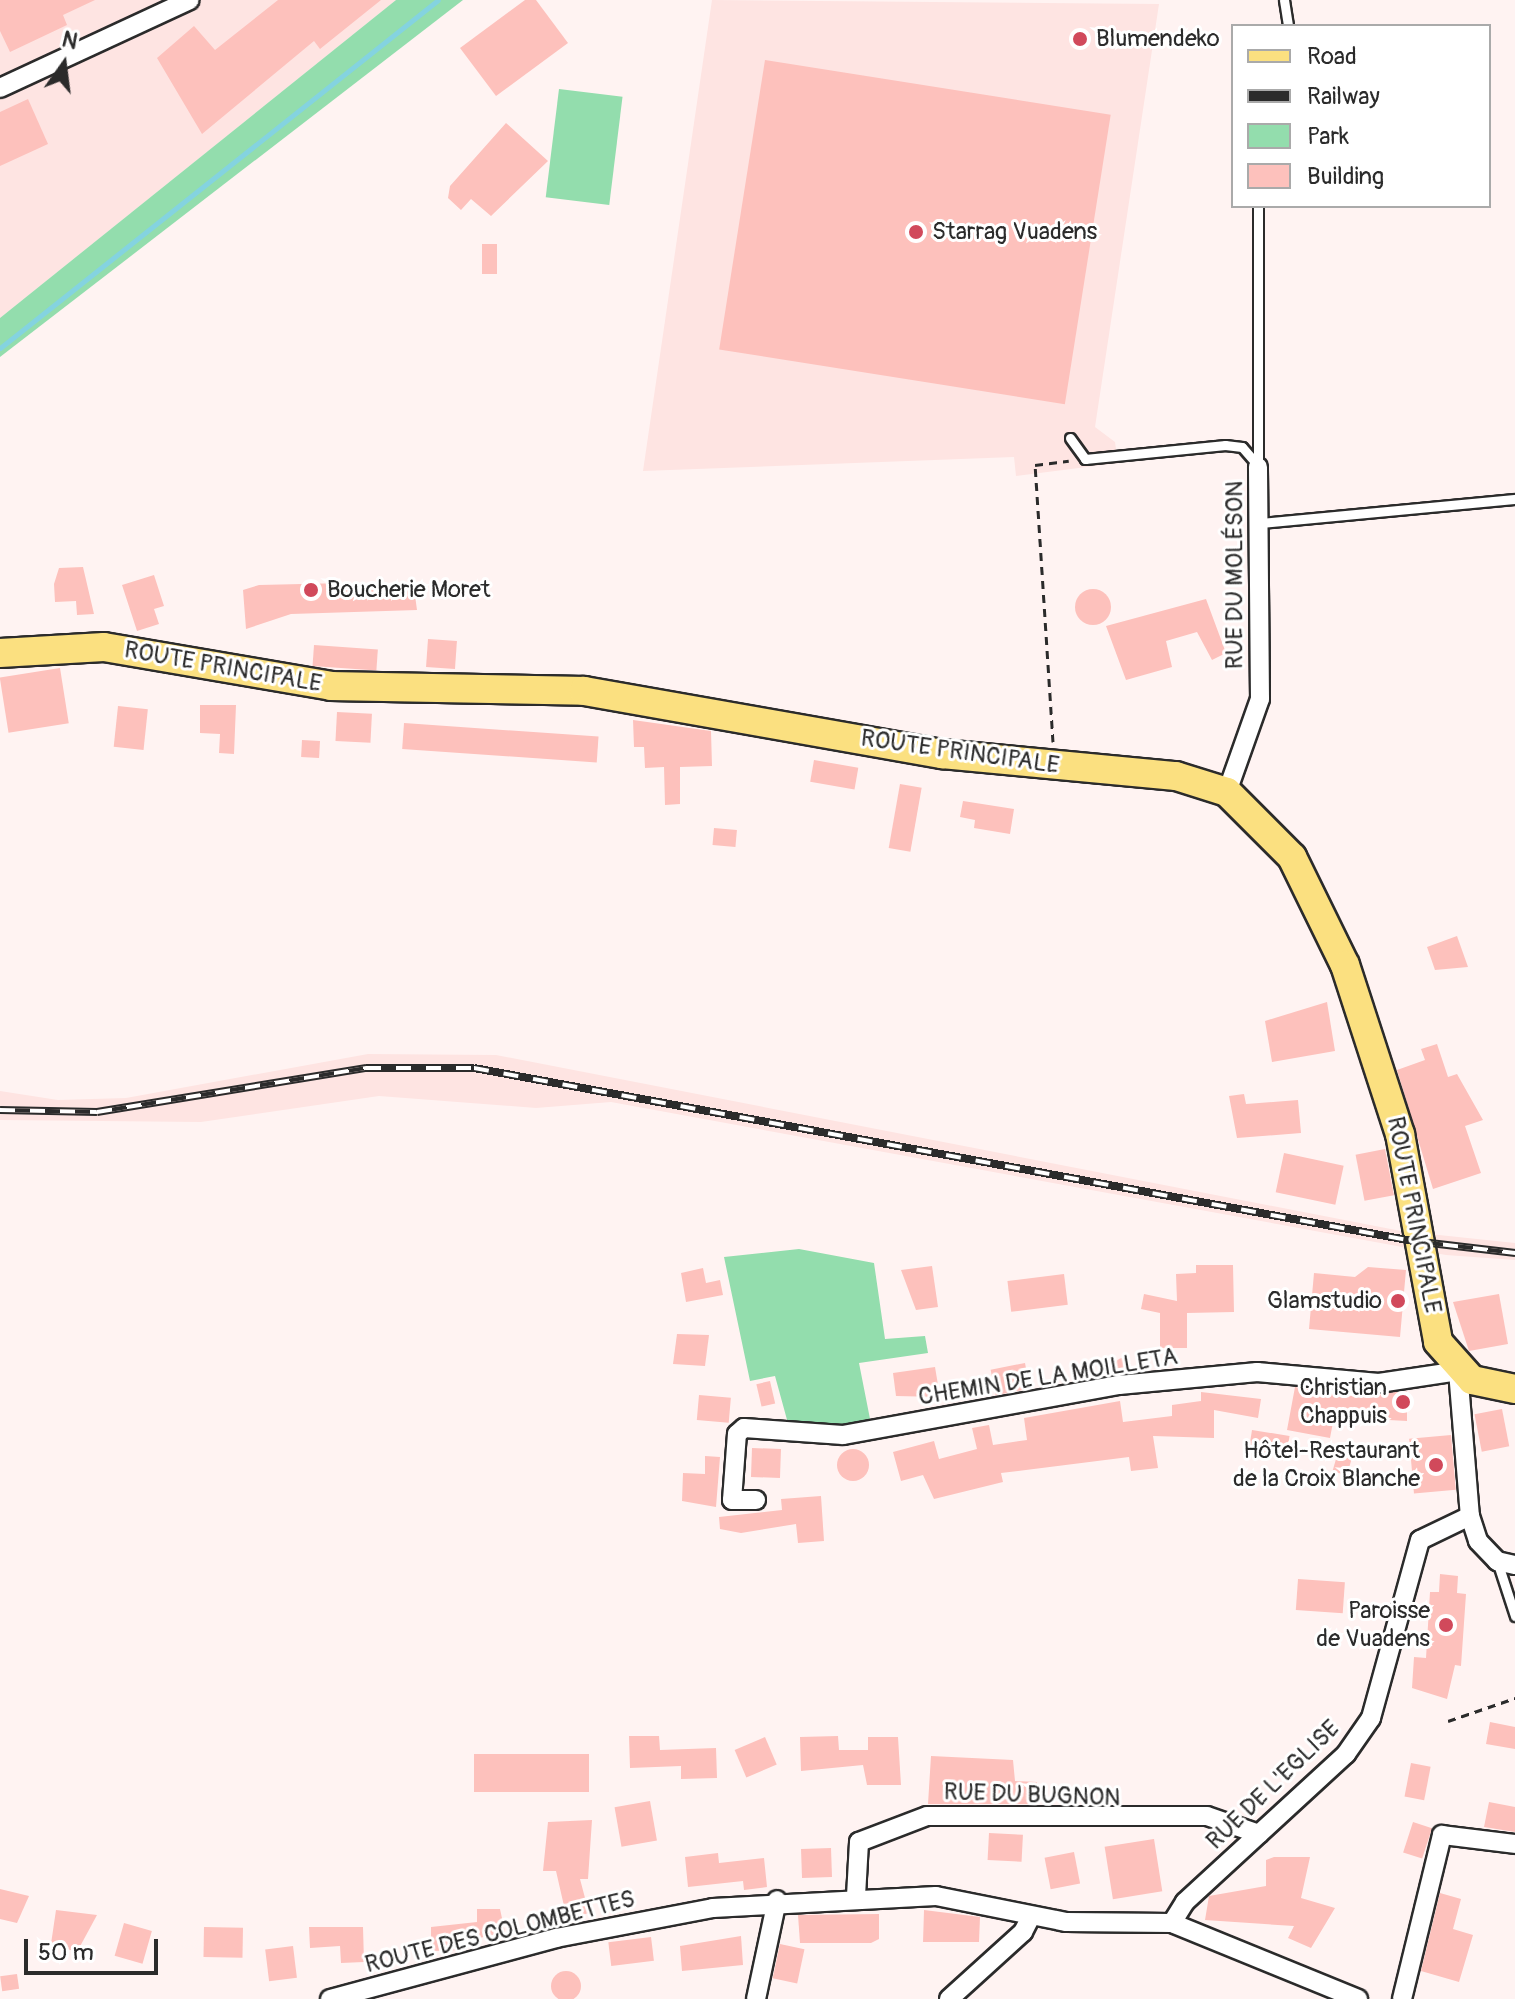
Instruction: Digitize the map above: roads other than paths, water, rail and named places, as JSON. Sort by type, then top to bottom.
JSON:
[{"type":"main road","name":"ROUTE PRINCIPALE","points":[[0,653],[104,647],[331,686],[584,691],[969,758],[1176,776],[1227,792],[1292,857],[1345,965],[1400,1134],[1438,1342],[1458,1371]]},
{"type":"main road","points":[[1458,1371],[1492,1388],[1515,1389]]},
{"type":"street","points":[[0,88],[190,0]]},
{"type":"street","name":"RUE DU MOLÉSON","points":[[1227,792],[1260,699],[1258,467]]},
{"type":"street","points":[[1458,1371],[1470,1516],[1478,1541],[1506,1563]]},
{"type":"street","name":"CHEMIN DE LA MOILLETA","points":[[756,1500],[732,1500],[735,1445],[744,1428],[843,1435],[1119,1385],[1257,1372],[1379,1383],[1458,1371]]},
{"type":"street","name":"RUE DE L'EGLISE","points":[[1172,1923],[1185,1902],[1362,1733],[1420,1540],[1443,1523],[1470,1516]]},
{"type":"street","name":"RUE DU BUGNON","points":[[856,1896],[859,1842],[927,1816],[1207,1816],[1259,1834]]},
{"type":"street","points":[[1402,1999],[1442,1835],[1515,1844]]},
{"type":"street","name":"ROUTE DES COLOMBETTES","points":[[330,1999],[596,1928],[777,1900],[936,1896],[1031,1916],[1172,1923],[1358,1999]]},
{"type":"street","points":[[756,1999],[777,1900]]},
{"type":"street","points":[[949,1999],[1023,1932],[1031,1916]]},
{"type":"lane","points":[[1284,0],[1288,24]]},
{"type":"lane","points":[[1258,208],[1258,467]]},
{"type":"lane","name":"RUE DU MOLÉSON","points":[[1070,438],[1085,459],[1225,445],[1242,447],[1258,467]]},
{"type":"lane","points":[[1260,523],[1515,499]]},
{"type":"lane","points":[[1506,1563],[1515,1616]]},
{"type":"waterway","points":[[0,348],[438,0]]},
{"type":"railway","points":[[0,1110],[97,1112],[366,1068],[474,1068],[1413,1241],[1515,1253]]},
{"type":"place","name":"Blumendeko","points":[[1080,39]]},
{"type":"place","name":"Starrag Vuadens","points":[[916,232]]},
{"type":"place","name":"Boucherie Moret","points":[[311,590]]},
{"type":"place","name":"Glamstudio","points":[[1398,1301]]},
{"type":"place","name":"Christian Chappuis","points":[[1403,1402]]},
{"type":"place","name":"Hôtel-Restaurant de la Croix Blanche","points":[[1436,1465]]},
{"type":"place","name":"Paroisse de Vuadens","points":[[1446,1625]]}]
